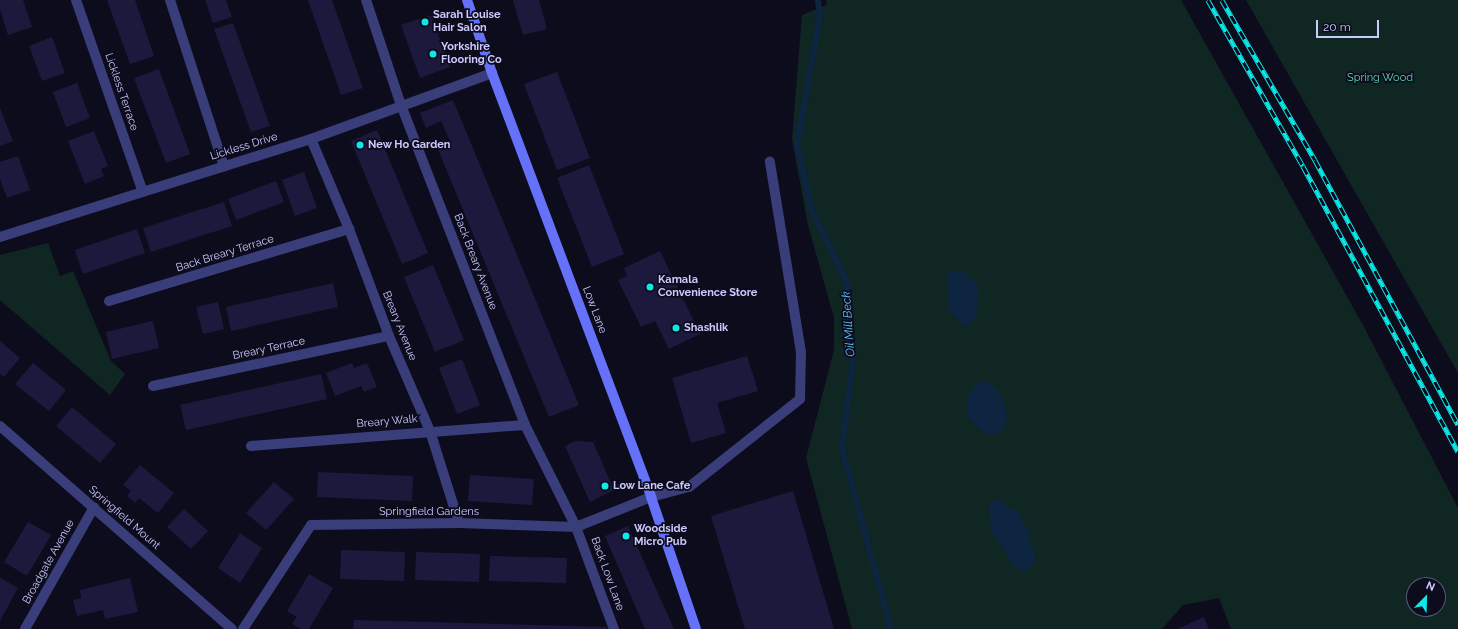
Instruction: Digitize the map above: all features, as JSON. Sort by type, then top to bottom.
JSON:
[{"type":"street","name":"Lickless Terrace","points":[[76,0],[143,192]]},
{"type":"street","points":[[170,0],[224,166]]},
{"type":"street","name":"Back Breary Avenue","points":[[366,0],[401,105],[525,425],[576,527]]},
{"type":"street","name":"Low Lane","points":[[467,0],[492,73],[651,497],[696,629]]},
{"type":"street","name":"Lickless Drive","points":[[0,237],[310,140],[401,105],[492,73]]},
{"type":"street","name":"Breary Avenue","points":[[310,140],[349,229],[389,336],[430,431],[459,523]]},
{"type":"street","name":"Springfield Gardens","points":[[244,629],[311,525],[459,523],[576,527],[651,497],[689,487],[800,399],[801,352],[770,162]]},
{"type":"street","name":"Back Breary Terrace","points":[[109,301],[349,229]]},
{"type":"street","name":"Breary Terrace","points":[[153,386],[389,336]]},
{"type":"street","name":"Breary Walk","points":[[251,446],[430,431],[525,425]]},
{"type":"street","name":"Springfield Mount","points":[[0,426],[232,629]]},
{"type":"street","name":"Broadgate Avenue","points":[[25,629],[94,507]]},
{"type":"street","name":"Back Low Lane","points":[[576,527],[614,629]]},
{"type":"green space","points":[[826,0],[1181,0],[1364,327],[1458,508],[1458,629],[1231,629],[1219,598],[1183,605],[1162,629],[852,629],[806,458],[834,350],[834,318],[808,225],[792,139],[802,15],[827,5]]},
{"type":"green space","name":"Spring Wood","points":[[1246,0],[1458,0],[1458,373]]},
{"type":"green space","points":[[48,243],[60,276],[73,271],[111,361],[125,374],[110,395],[0,300],[0,255]]},
{"type":"water","points":[[947,272],[964,272],[978,285],[977,315],[965,327],[949,311]]},
{"type":"water","points":[[986,380],[999,392],[1004,403],[1007,419],[1000,433],[986,434],[968,417],[968,394],[977,384]]},
{"type":"water","points":[[1002,499],[1003,505],[1017,511],[1031,535],[1029,539],[1035,555],[1034,563],[1026,572],[1012,565],[1011,561],[991,530],[989,505]]},
{"type":"building","points":[[0,0],[23,0],[32,27],[8,35],[0,9]]},
{"type":"building","points":[[107,0],[135,0],[154,56],[130,64]]},
{"type":"building","points":[[205,0],[226,0],[232,17],[213,23]]},
{"type":"building","points":[[308,0],[332,0],[363,88],[341,95]]},
{"type":"building","points":[[513,0],[539,0],[547,29],[523,35]]},
{"type":"building","points":[[431,15],[450,67],[420,78],[401,25]]},
{"type":"building","points":[[233,23],[270,126],[251,132],[214,29]]},
{"type":"building","points":[[52,37],[65,73],[42,81],[29,46]]},
{"type":"building","points":[[159,69],[190,154],[166,163],[134,78]]},
{"type":"building","points":[[557,72],[590,158],[557,170],[524,84]]},
{"type":"building","points":[[77,83],[90,118],[66,127],[53,92]]},
{"type":"building","points":[[453,100],[579,405],[549,417],[437,147],[450,141],[441,121],[426,128],[420,113]]},
{"type":"building","points":[[0,108],[13,141],[0,146]]},
{"type":"building","points":[[377,130],[428,253],[402,264],[351,141]]},
{"type":"building","points":[[94,131],[108,166],[101,169],[104,176],[85,184],[68,141]]},
{"type":"building","points":[[18,156],[30,190],[7,198],[0,179],[0,162]]},
{"type":"building","points":[[589,165],[624,254],[592,267],[557,178]]},
{"type":"building","points":[[304,172],[317,208],[295,216],[282,180]]},
{"type":"building","points":[[276,181],[284,202],[236,220],[228,199]]},
{"type":"building","points":[[224,202],[232,226],[151,252],[143,228]]},
{"type":"building","points":[[137,229],[145,253],[83,274],[75,250]]},
{"type":"building","points":[[660,251],[700,334],[669,349],[655,321],[641,327],[618,280],[627,276],[624,268]]},
{"type":"building","points":[[433,265],[464,340],[435,352],[404,277]]},
{"type":"building","points":[[333,283],[338,307],[231,331],[226,307]]},
{"type":"building","points":[[218,302],[224,329],[203,334],[196,307]]},
{"type":"building","points":[[153,321],[159,348],[112,359],[106,332]]},
{"type":"building","points":[[0,341],[20,358],[4,377],[0,374]]},
{"type":"building","points":[[747,356],[758,391],[717,403],[726,433],[691,443],[672,378]]},
{"type":"building","points":[[462,359],[480,405],[457,414],[439,368]]},
{"type":"building","points":[[33,363],[66,390],[49,411],[15,384]]},
{"type":"building","points":[[352,363],[354,368],[367,363],[377,387],[364,392],[361,386],[335,396],[326,373]]},
{"type":"building","points":[[321,374],[327,399],[186,430],[180,405]]},
{"type":"building","points":[[72,407],[116,444],[100,463],[56,426]]},
{"type":"building","points":[[575,441],[593,442],[614,490],[590,502],[565,446]]},
{"type":"building","points":[[140,465],[174,493],[158,513],[139,498],[135,503],[127,496],[131,491],[123,485]]},
{"type":"building","points":[[318,472],[413,476],[412,501],[317,497]]},
{"type":"building","points":[[470,475],[534,479],[532,505],[468,501]]},
{"type":"building","points":[[274,482],[294,499],[266,530],[246,513]]},
{"type":"building","points":[[793,491],[834,629],[745,629],[711,516]]},
{"type":"building","points":[[184,509],[208,531],[191,549],[167,527]]},
{"type":"building","points":[[28,522],[51,535],[27,576],[4,562]]},
{"type":"building","points":[[628,526],[674,629],[645,629],[605,536]]},
{"type":"building","points":[[240,533],[262,548],[240,583],[218,568]]},
{"type":"building","points":[[341,550],[405,552],[404,581],[340,579]]},
{"type":"building","points":[[416,552],[480,554],[479,582],[415,580]]},
{"type":"building","points":[[490,556],[567,558],[566,583],[489,581]]},
{"type":"building","points":[[309,574],[333,588],[309,629],[301,629],[292,624],[297,617],[287,611]]},
{"type":"building","points":[[0,578],[18,588],[0,621]]},
{"type":"building","points":[[130,578],[138,612],[105,619],[103,610],[77,616],[73,600],[81,598],[80,590]]},
{"type":"building","points":[[1204,617],[1209,629],[1177,629]]},
{"type":"building","points":[[354,620],[608,627],[607,629],[353,629]]},
{"type":"waterway","name":"Oil Mill Beck","points":[[818,0],[820,16],[797,144],[811,208],[847,283],[853,360],[842,448],[891,629]]},
{"type":"railway","points":[[1208,0],[1303,166],[1458,452]]},
{"type":"railway","points":[[1222,0],[1315,160],[1458,425]]},
{"type":"place","name":"Sarah Louise Hair Salon","points":[[425,22]]},
{"type":"place","name":"Yorkshire Flooring Co","points":[[433,54]]},
{"type":"place","name":"New Ho Garden","points":[[360,145]]},
{"type":"place","name":"Kamala Convenience Store","points":[[650,287]]},
{"type":"place","name":"Shashlik","points":[[676,328]]},
{"type":"place","name":"Low Lane Cafe","points":[[605,486]]},
{"type":"place","name":"Woodside Micro Pub","points":[[626,536]]}]
